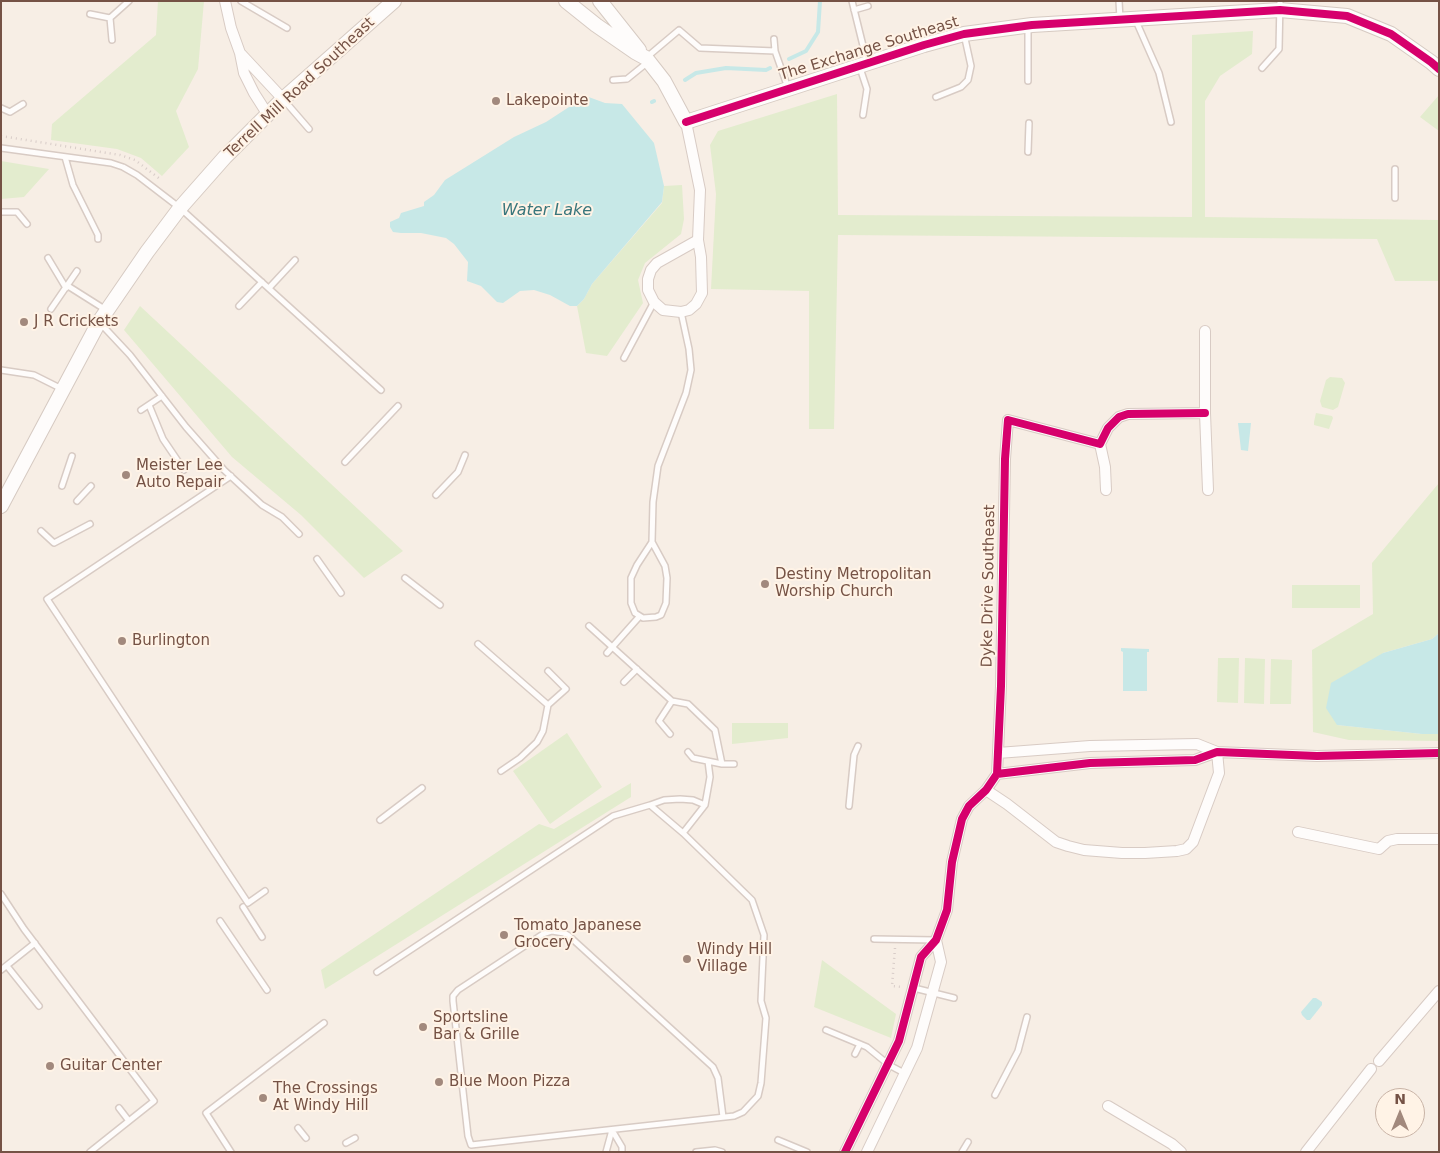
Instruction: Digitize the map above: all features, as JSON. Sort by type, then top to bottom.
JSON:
[{"type":"street","name":"Terrell Mill Road Southeast","points":[[1,506],[102,316],[180,208],[225,156],[268,114],[394,1]]},
{"type":"street","points":[[566,1],[596,25],[647,60]]},
{"type":"street","points":[[600,1],[664,81],[686,122],[700,190],[698,240],[701,257],[702,293],[696,304],[689,310],[681,312],[663,310],[654,302],[648,290],[648,279],[651,270],[657,263],[698,240]]},
{"type":"street","points":[[225,2],[244,73],[268,114]]},
{"type":"street","name":"The Exchange Southeast","points":[[686,122],[863,64],[964,34],[1028,25],[1120,20],[1280,6],[1347,16],[1392,34],[1439,69]]},
{"type":"street","points":[[240,53],[283,100]]},
{"type":"street","points":[[1205,331],[1205,413],[1208,490]]},
{"type":"street","points":[[1106,490],[1100,444],[1108,428],[1119,418],[1128,414],[1205,413]]},
{"type":"street","name":"Dyke Drive Southeast","points":[[997,774],[1005,460],[1008,420],[1100,444]]},
{"type":"street","points":[[998,753],[1090,746],[1197,744],[1217,752],[1317,756],[1439,753]]},
{"type":"street","points":[[845,1152],[899,1042],[921,958],[936,940],[947,910],[952,862],[962,819],[969,806],[986,790],[997,774],[1090,763],[1195,760],[1217,752]]},
{"type":"street","points":[[986,790],[1056,842],[1068,846],[1084,850],[1122,853],[1177,851],[1186,849],[1192,842],[1219,773],[1217,752]]},
{"type":"street","points":[[1298,832],[1379,849],[1388,841],[1397,839],[1439,839]]},
{"type":"street","points":[[867,1152],[917,1048],[941,962],[936,940]]},
{"type":"street","points":[[1379,1061],[1439,991]]},
{"type":"street","points":[[1306,1152],[1371,1069]]},
{"type":"street","points":[[1108,1106],[1172,1144],[1181,1152]]},
{"type":"lane","points":[[110,18],[129,1]]},
{"type":"lane","points":[[225,2],[240,1],[288,28]]},
{"type":"lane","points":[[852,1],[868,89],[863,115]]},
{"type":"lane","points":[[1119,1],[1120,20]]},
{"type":"lane","points":[[854,10],[868,6]]},
{"type":"lane","points":[[1262,68],[1279,48],[1280,6]]},
{"type":"lane","points":[[90,14],[110,18]]},
{"type":"lane","points":[[110,18],[112,40]]},
{"type":"lane","points":[[1135,18],[1159,73],[1171,122]]},
{"type":"lane","points":[[1028,25],[1028,81]]},
{"type":"lane","points":[[613,80],[627,79],[679,30],[700,48],[775,52]]},
{"type":"lane","points":[[936,97],[961,87],[968,80],[971,66],[964,34]]},
{"type":"lane","points":[[774,39],[775,52],[788,88]]},
{"type":"lane","points":[[283,100],[309,129]]},
{"type":"lane","points":[[1,108],[10,112],[23,104]]},
{"type":"lane","points":[[1028,152],[1029,123]]},
{"type":"lane","points":[[1,148],[111,163],[137,175],[180,208],[381,390]]},
{"type":"lane","points":[[65,157],[73,185],[98,239]]},
{"type":"lane","points":[[1395,170],[1395,198]]},
{"type":"lane","points":[[1,212],[17,212],[27,224]]},
{"type":"lane","points":[[48,258],[67,287],[102,316],[186,427],[231,476],[262,504],[282,517],[299,534]]},
{"type":"lane","points":[[269,288],[296,260]]},
{"type":"lane","points":[[51,310],[77,271]]},
{"type":"lane","points":[[239,306],[262,282]]},
{"type":"lane","points":[[624,358],[654,302]]},
{"type":"lane","points":[[652,542],[637,565],[632,578],[631,603],[639,616],[656,617],[661,615],[666,607],[665,566],[652,542],[653,502],[658,466],[686,393],[690,375],[689,348],[681,312]]},
{"type":"lane","points":[[1,370],[34,375],[62,389]]},
{"type":"lane","points":[[142,410],[162,396]]},
{"type":"lane","points":[[149,405],[162,438],[184,470]]},
{"type":"lane","points":[[345,462],[398,406]]},
{"type":"lane","points":[[436,495],[458,472],[465,455]]},
{"type":"lane","points":[[62,486],[72,456]]},
{"type":"lane","points":[[231,476],[47,599],[248,903],[265,892]]},
{"type":"lane","points":[[77,501],[91,486]]},
{"type":"lane","points":[[41,531],[54,543],[90,524]]},
{"type":"lane","points":[[317,559],[342,593]]},
{"type":"lane","points":[[405,578],[440,605]]},
{"type":"lane","points":[[607,653],[639,616]]},
{"type":"lane","points":[[590,626],[672,701],[688,704],[715,730],[722,764]]},
{"type":"lane","points":[[478,644],[548,705]]},
{"type":"lane","points":[[624,682],[637,669]]},
{"type":"lane","points":[[501,771],[520,758],[536,742],[544,726],[548,705],[566,689],[548,671]]},
{"type":"lane","points":[[670,734],[659,721],[672,701]]},
{"type":"lane","points":[[849,806],[854,755],[858,746]]},
{"type":"lane","points":[[688,752],[693,758],[722,764],[734,764]]},
{"type":"lane","points":[[683,833],[705,805],[710,777],[708,761]]},
{"type":"lane","points":[[380,820],[422,788]]},
{"type":"lane","points":[[377,972],[613,816],[664,800],[693,800],[705,805]]},
{"type":"lane","points":[[650,805],[683,833],[752,900],[764,935],[761,1001],[766,1018],[758,1096],[739,1115],[722,1118],[471,1145],[468,1136],[453,1001],[455,993],[543,934],[552,931],[569,936],[713,1066],[717,1074],[722,1118]]},
{"type":"lane","points":[[1,894],[35,943],[154,1101],[90,1152]]},
{"type":"lane","points":[[243,907],[262,937]]},
{"type":"lane","points":[[220,921],[267,990]]},
{"type":"lane","points":[[874,939],[936,940]]},
{"type":"lane","points":[[1,970],[35,943]]},
{"type":"lane","points":[[7,966],[39,1006]]},
{"type":"lane","points":[[914,988],[954,998]]},
{"type":"lane","points":[[995,1095],[1018,1051],[1027,1017]]},
{"type":"lane","points":[[231,1152],[206,1113],[324,1024]]},
{"type":"lane","points":[[826,1030],[867,1047],[888,1065],[906,1074]]},
{"type":"lane","points":[[855,1054],[860,1044]]},
{"type":"lane","points":[[119,1108],[129,1121]]},
{"type":"lane","points":[[298,1128],[306,1138]]},
{"type":"lane","points":[[606,1152],[612,1130]]},
{"type":"lane","points":[[612,1130],[622,1152]]},
{"type":"lane","points":[[346,1143],[355,1138]]},
{"type":"lane","points":[[778,1140],[807,1152]]},
{"type":"lane","points":[[962,1152],[968,1142]]},
{"type":"lane","points":[[696,1152],[715,1150],[722,1152]]},
{"type":"path","points":[[896,940],[892,986],[914,988]]},
{"type":"green space","points":[[158,1],[204,1],[198,69],[176,111],[189,147],[162,176],[141,158],[117,149],[51,140],[52,124],[156,35]]},
{"type":"green space","points":[[1253,31],[1252,54],[1220,76],[1205,101],[1205,217],[1439,220],[1439,281],[1395,281],[1377,239],[838,235],[834,429],[809,429],[809,291],[711,289],[716,194],[710,145],[718,131],[837,94],[838,215],[1192,217],[1192,35]]},
{"type":"green space","points":[[1439,95],[1439,131],[1420,117]]},
{"type":"green space","points":[[1,161],[49,169],[24,197],[1,199]]},
{"type":"green space","points":[[682,185],[684,219],[681,234],[645,263],[638,280],[643,303],[607,356],[586,353],[577,306],[584,299],[592,284],[662,203],[664,186]]},
{"type":"green space","points":[[140,306],[403,551],[364,578],[301,515],[232,457],[124,330]]},
{"type":"green space","points":[[1330,377],[1342,378],[1345,383],[1338,407],[1333,410],[1322,407],[1320,401],[1326,380]]},
{"type":"green space","points":[[1316,413],[1332,416],[1329,429],[1314,425]]},
{"type":"green space","points":[[1439,483],[1439,633],[1432,639],[1383,653],[1337,725],[1439,734],[1439,741],[1349,740],[1313,732],[1312,650],[1373,614],[1372,563]]},
{"type":"green space","points":[[1292,585],[1360,585],[1360,608],[1292,608]]},
{"type":"green space","points":[[1218,658],[1239,658],[1238,703],[1217,702]]},
{"type":"green space","points":[[1245,658],[1265,659],[1264,704],[1244,703]]},
{"type":"green space","points":[[1271,659],[1292,660],[1291,704],[1270,704]]},
{"type":"green space","points":[[732,723],[788,723],[788,738],[732,744]]},
{"type":"green space","points":[[567,733],[602,787],[550,824],[513,771]]},
{"type":"green space","points":[[631,783],[631,797],[325,989],[321,970],[539,824],[554,829]]},
{"type":"green space","points":[[822,960],[896,1014],[891,1038],[814,1007]]},
{"type":"water","name":"Water Lake","points":[[586,96],[605,103],[622,104],[654,143],[664,186],[662,202],[592,284],[584,299],[577,306],[570,306],[550,295],[534,290],[520,291],[503,303],[497,302],[481,286],[467,281],[468,262],[454,244],[446,238],[421,233],[393,232],[390,222],[399,218],[401,213],[424,206],[424,202],[434,195],[445,180],[514,137],[546,122]]},
{"type":"water","points":[[1238,423],[1251,423],[1248,451],[1241,450]]},
{"type":"water","points":[[1439,633],[1439,734],[1337,725],[1326,708],[1331,683],[1383,653],[1432,639]]},
{"type":"water","points":[[1121,648],[1149,649],[1149,652],[1147,652],[1147,691],[1123,691],[1123,652]]},
{"type":"water","points":[[1313,998],[1322,1002],[1322,1005],[1310,1020],[1307,1020],[1301,1012]]},
{"type":"waterway","points":[[789,59],[806,51],[818,32],[820,1]]},
{"type":"waterway","points":[[685,80],[696,73],[726,68],[766,70],[770,68]]},
{"type":"cycle path","points":[[686,122],[924,45],[964,34],[1032,25],[1280,10],[1347,16],[1391,34],[1439,69]]},
{"type":"cycle path","points":[[845,1152],[899,1041],[921,957],[936,940],[947,910],[952,862],[962,819],[969,806],[986,790],[997,774],[1001,686],[1005,459],[1008,420],[1100,444],[1108,428],[1119,417],[1128,414],[1205,413]]},
{"type":"cycle path","points":[[997,774],[1090,763],[1195,760],[1217,752],[1317,756],[1439,753]]},
{"type":"place","name":"Lakepointe","points":[[496,101]]},
{"type":"place","name":"J R Crickets","points":[[24,322]]},
{"type":"place","name":"Meister Lee Auto Repair","points":[[126,475]]},
{"type":"place","name":"Destiny Metropolitan Worship Church","points":[[765,584]]},
{"type":"place","name":"Burlington","points":[[122,641]]},
{"type":"place","name":"Tomato Japanese Grocery","points":[[504,935]]},
{"type":"place","name":"Windy Hill Village","points":[[687,959]]},
{"type":"place","name":"Sportsline Bar & Grille","points":[[423,1027]]},
{"type":"place","name":"Guitar Center","points":[[50,1066]]},
{"type":"place","name":"Blue Moon Pizza","points":[[439,1082]]},
{"type":"place","name":"The Crossings At Windy Hill","points":[[263,1098]]}]
